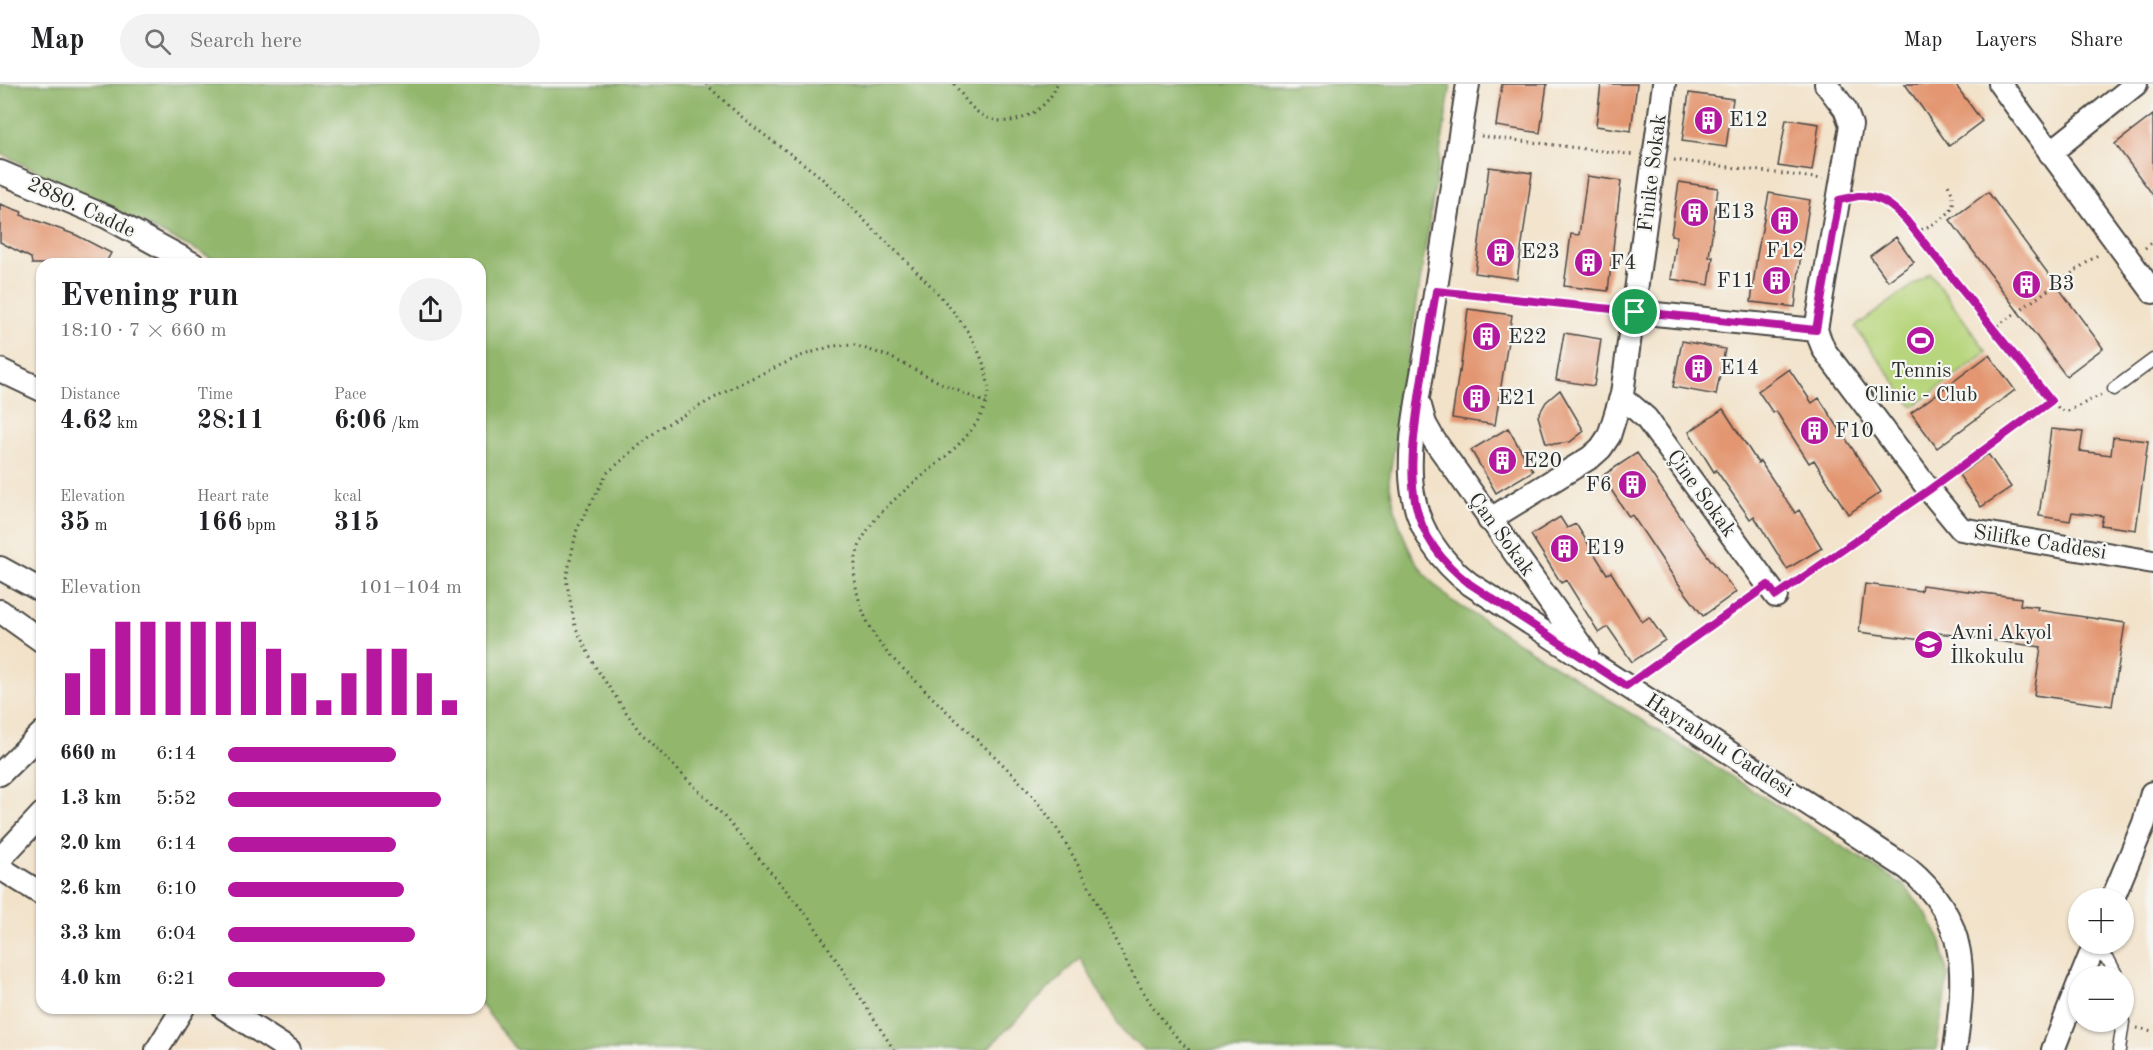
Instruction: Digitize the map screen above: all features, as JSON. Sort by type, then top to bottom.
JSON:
[{"type":"street","name":"Hayrabolu Caddesi","points":[[1468,84],[1419,397],[1413,450],[1412,480],[1419,517],[1432,543],[1452,568],[1470,584],[1907,868],[1932,891],[1943,905],[1951,921],[1960,951],[1961,987],[1955,1050]]},
{"type":"street","name":"Finike Sokak","points":[[1489,520],[1596,452],[1609,436],[1620,400],[1635,312],[1664,84]]},
{"type":"street","points":[[1635,312],[1816,330],[1851,125],[1845,109],[1826,84]]},
{"type":"street","points":[[2000,84],[2153,292]]},
{"type":"street","points":[[2050,153],[2136,84]]},
{"type":"street","name":"2880. Cadde","points":[[0,172],[107,217],[182,258]]},
{"type":"street","name":"Silifke Caddesi","points":[[1816,330],[1824,350],[1958,526],[1966,531],[2153,562]]},
{"type":"street","points":[[0,370],[36,387]]},
{"type":"street","name":"Çan Sokak","points":[[1419,397],[1431,436],[1489,520],[1598,667]]},
{"type":"street","name":"Çine Sokak","points":[[1620,400],[1646,418],[1772,590]]},
{"type":"street","points":[[0,568],[36,588]]},
{"type":"street","points":[[0,611],[36,637]]},
{"type":"street","points":[[0,774],[36,739]]},
{"type":"street","points":[[2117,888],[2144,823],[2153,791]]},
{"type":"street","points":[[0,859],[36,820]]},
{"type":"street","points":[[0,868],[36,890]]},
{"type":"street","points":[[2053,1050],[2068,1011]]},
{"type":"street","points":[[157,1050],[179,1014]]},
{"type":"street","points":[[233,1014],[290,1050]]},
{"type":"lane","points":[[2114,389],[2153,360]]},
{"type":"lane","points":[[2102,954],[2111,966]]},
{"type":"lane","points":[[2119,1050],[2122,1032]]},
{"type":"path","points":[[706,84],[750,124],[818,175],[912,267],[959,319],[980,356],[988,378],[986,403],[980,419],[960,442],[876,518],[860,540],[855,562],[855,581],[862,612],[885,649],[1036,799],[1066,844],[1144,994],[1173,1034],[1189,1050]]},
{"type":"path","points":[[954,84],[978,113],[990,119],[1004,121],[1033,115],[1054,94],[1057,84]]},
{"type":"path","points":[[1916,232],[1943,219],[1948,212],[1954,199],[1947,183]]},
{"type":"path","points":[[1839,200],[1858,196],[1875,197],[1899,213],[2060,410],[2068,411],[2114,389]]},
{"type":"path","points":[[1993,329],[2116,242]]},
{"type":"path","points":[[1436,291],[1635,312]]},
{"type":"path","points":[[894,1050],[810,919],[722,814],[639,731],[594,665],[574,626],[566,579],[578,529],[607,473],[660,428],[742,382],[801,356],[832,345],[854,345],[888,356],[986,403]]},
{"type":"path","points":[[1626,686],[1929,490],[2051,401]]},
{"type":"green space","points":[[0,84],[1451,84],[1389,481],[1398,518],[1412,554],[1426,575],[1449,599],[1905,886],[1928,916],[1941,941],[1948,976],[1936,1050],[1145,1050],[1123,1033],[1080,958],[986,1050],[516,1050],[486,1011],[486,258],[212,258],[0,153]]},
{"type":"green space","name":"Tennis Clinic - Club","points":[[1930,273],[1987,352],[1913,407],[1855,327]]},
{"type":"building","points":[[1502,84],[1547,84],[1540,133],[1496,126]]},
{"type":"building","points":[[1601,84],[1637,84],[1631,131],[1596,126]]},
{"type":"building","points":[[1905,84],[1955,84],[1982,121],[1949,146]]},
{"type":"building","name":"E12","points":[[1689,93],[1733,99],[1726,147],[1682,141]]},
{"type":"building","points":[[2153,115],[2153,195],[2115,144]]},
{"type":"building","points":[[1786,119],[1819,124],[1812,171],[1778,166]]},
{"type":"building","points":[[1489,167],[1532,173],[1517,279],[1475,273]]},
{"type":"building","points":[[1587,176],[1621,181],[1608,291],[1564,286],[1571,234],[1579,235]]},
{"type":"building","points":[[1679,182],[1718,188],[1709,257],[1713,257],[1709,285],[1671,279],[1677,236],[1671,235]]},
{"type":"building","name":"B3","points":[[1988,192],[2103,348],[2066,376],[1950,220]]},
{"type":"building","points":[[1769,193],[1810,200],[1795,307],[1751,302]]},
{"type":"building","points":[[0,204],[22,212],[21,215],[76,235],[111,253],[108,258],[36,258],[36,264],[32,264],[31,258],[0,242]]},
{"type":"building","points":[[1896,237],[1914,262],[1888,281],[1870,256]]},
{"type":"building","points":[[1468,309],[1512,315],[1495,425],[1452,418]]},
{"type":"building","points":[[1564,333],[1601,339],[1594,386],[1556,380]]},
{"type":"building","name":"E14","points":[[1682,341],[1725,349],[1716,395],[1673,387]]},
{"type":"building","points":[[1989,355],[2015,390],[1937,448],[1911,413]]},
{"type":"building","points":[[1789,369],[1812,403],[1819,398],[1881,492],[1848,514],[1814,460],[1809,463],[1776,411],[1773,413],[1758,391]]},
{"type":"building","points":[[1560,390],[1584,431],[1570,442],[1546,443],[1538,416],[1546,402]]},
{"type":"building","points":[[1723,409],[1758,463],[1760,461],[1795,513],[1799,510],[1822,548],[1787,569],[1754,516],[1750,519],[1716,470],[1714,472],[1689,432]]},
{"type":"building","name":"E20","points":[[1508,428],[1533,471],[1496,493],[1471,450]]},
{"type":"building","points":[[2051,429],[2083,432],[2080,451],[2111,455],[2113,437],[2148,441],[2136,530],[2101,525],[2103,516],[2072,512],[2070,521],[2039,516]]},
{"type":"building","points":[[1637,453],[1707,555],[1736,592],[1703,616],[1632,515],[1629,517],[1602,476]]},
{"type":"building","points":[[1988,454],[2011,487],[1981,507],[1959,475]]},
{"type":"building","points":[[1560,517],[1567,528],[1576,524],[1607,574],[1611,572],[1642,622],[1649,617],[1665,640],[1632,662],[1608,627],[1599,633],[1566,580],[1561,583],[1531,535]]},
{"type":"building","points":[[1865,584],[1921,591],[1922,585],[2021,598],[2020,605],[2038,607],[2037,610],[2125,623],[2112,706],[2034,695],[2041,647],[1924,631],[1922,640],[1859,632]]},
{"type":"place","name":"E12","points":[[1708,120]]},
{"type":"place","name":"E13","points":[[1695,212]]},
{"type":"place","name":"F12","points":[[1785,220]]},
{"type":"place","name":"E23","points":[[1500,252]]},
{"type":"place","name":"F4","points":[[1589,263]]},
{"type":"place","name":"F11","points":[[1776,281]]},
{"type":"place","name":"B3","points":[[2027,284]]},
{"type":"place","name":"E22","points":[[1487,337]]},
{"type":"place","name":"Tennis Clinic - Club","points":[[1921,340]]},
{"type":"place","name":"E14","points":[[1699,368]]},
{"type":"place","name":"E21","points":[[1477,398]]},
{"type":"place","name":"F10","points":[[1814,431]]},
{"type":"place","name":"E20","points":[[1502,461]]},
{"type":"place","name":"F6","points":[[1633,485]]},
{"type":"place","name":"E19","points":[[1565,548]]},
{"type":"place","name":"Avni Akyol İlkokulu","points":[[1929,645]]},
{"type":"route","points":[[1858,196],[1875,197],[1892,206],[1906,220],[2051,401],[1929,490],[1776,596],[1768,585],[1626,686],[1470,584],[1452,568],[1437,551],[1419,517],[1413,493],[1412,466],[1414,432],[1436,291],[1635,312],[1816,330],[1839,200],[1858,196]]}]
